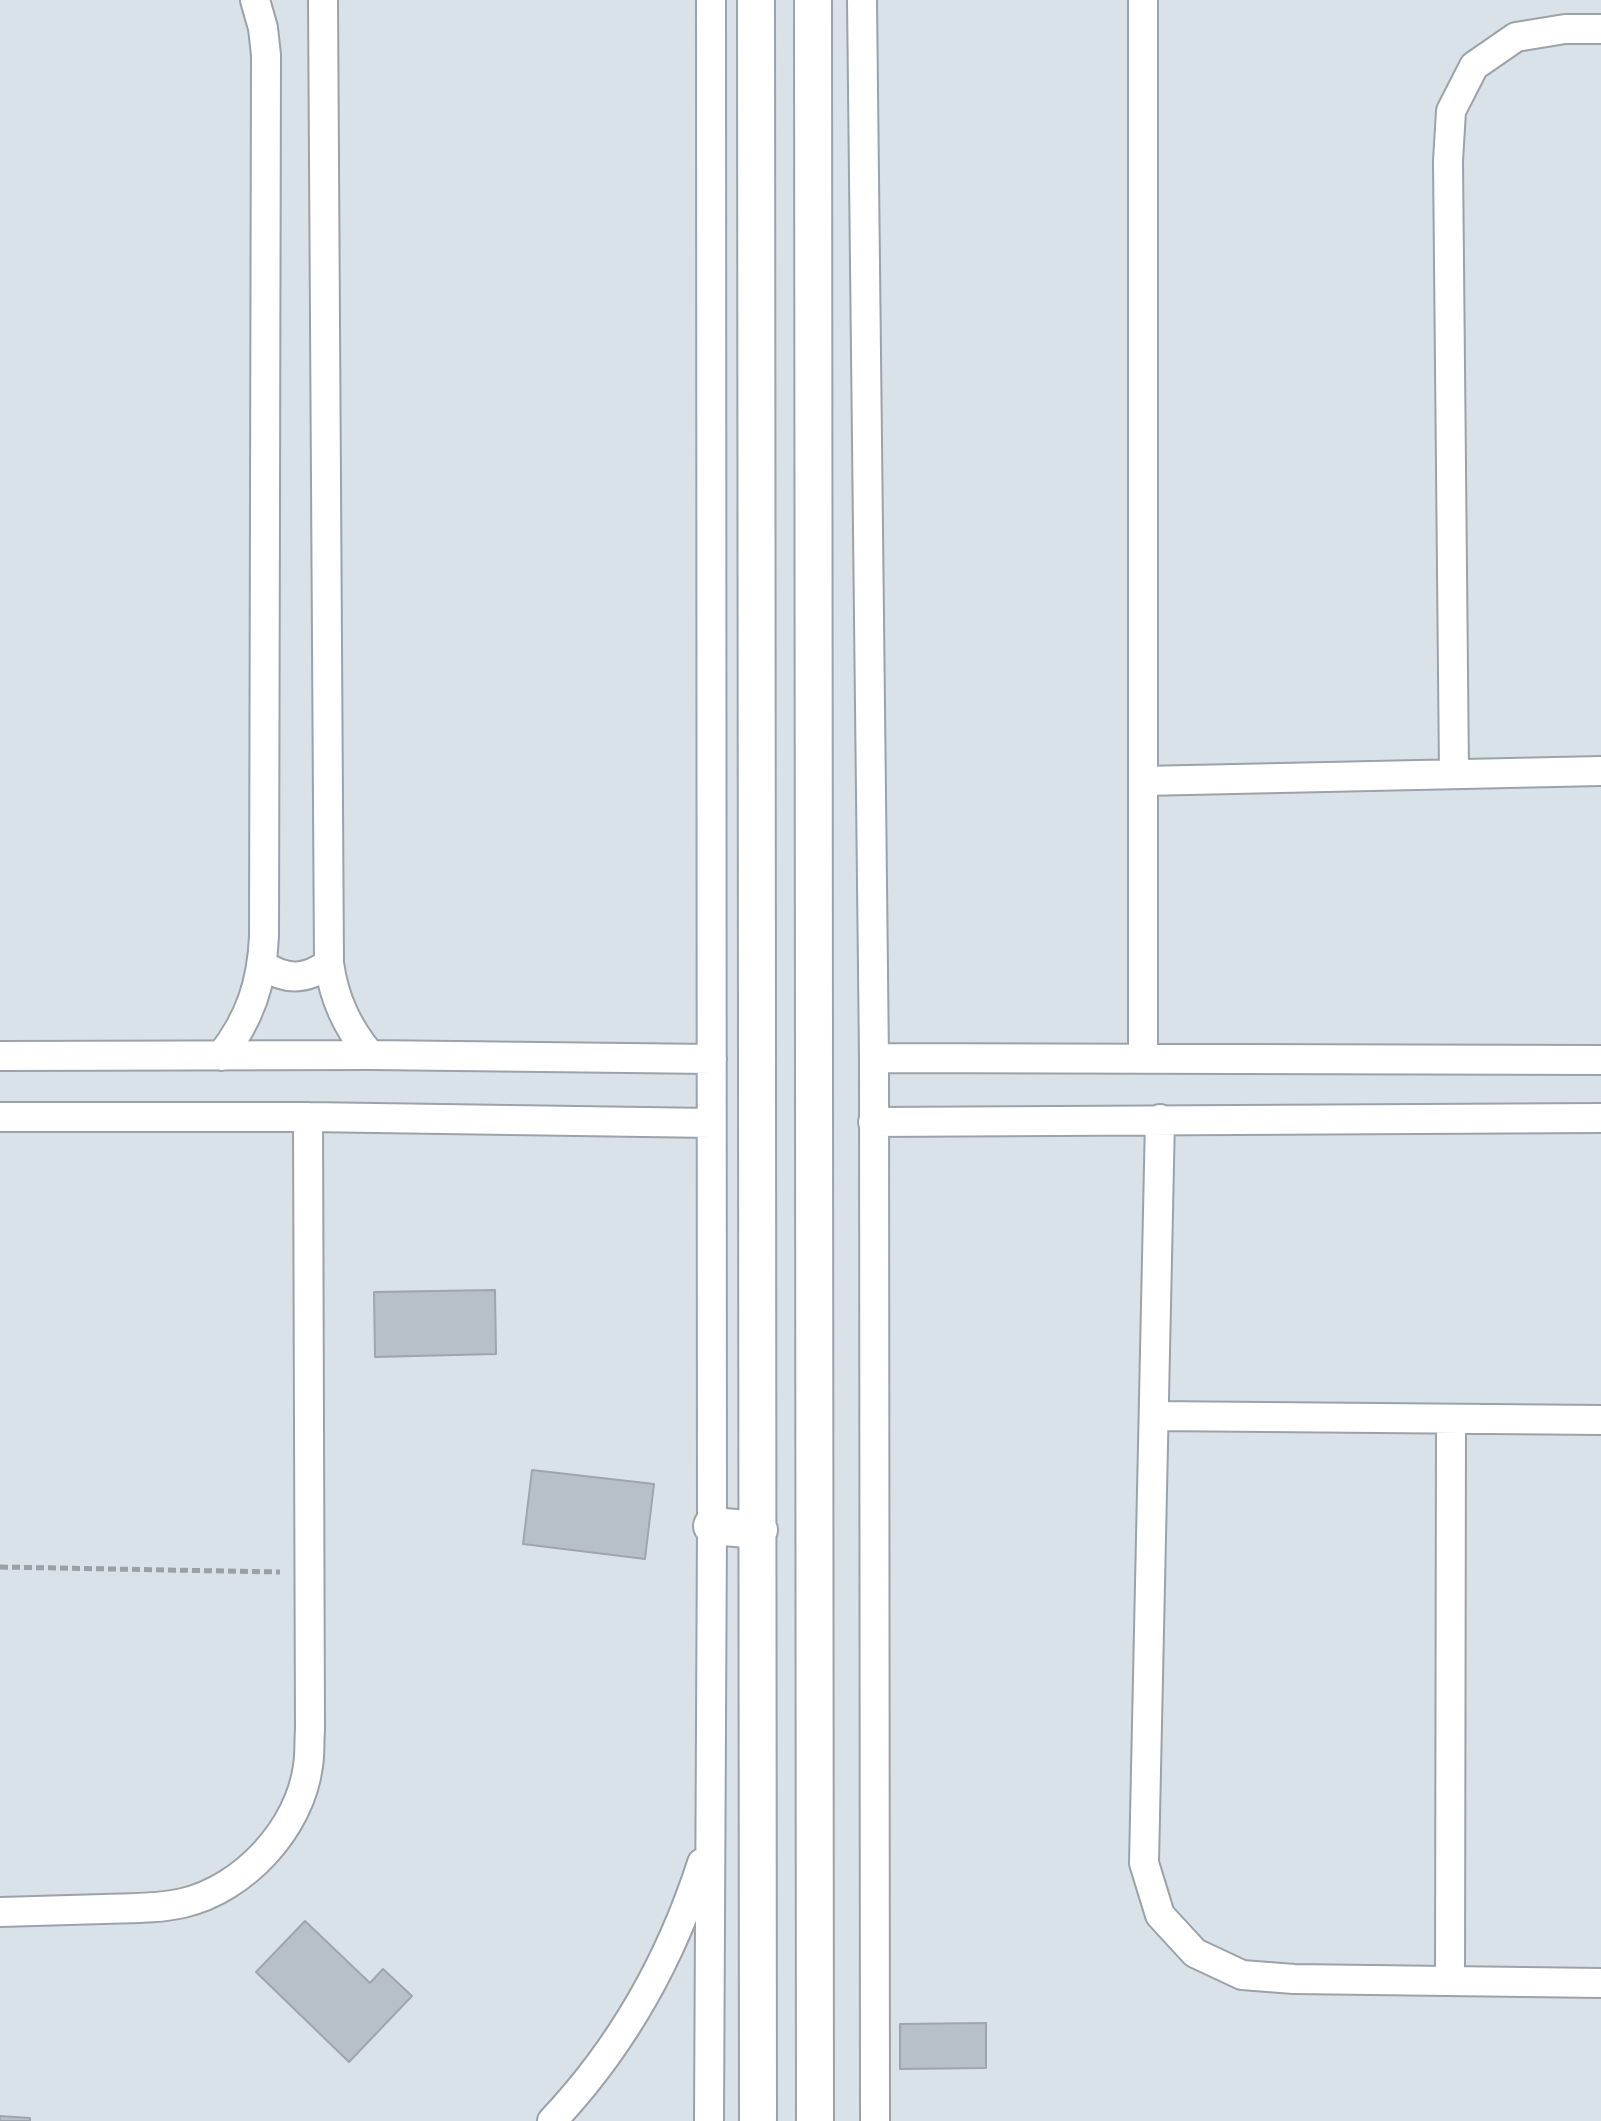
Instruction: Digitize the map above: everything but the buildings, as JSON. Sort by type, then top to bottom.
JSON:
[{"type":"street","points":[[221,1056],[247,1016],[263,965],[266,55],[255,0]]},
{"type":"street","points":[[323,0],[329,963],[338,1003],[357,1039],[370,1055]]},
{"type":"street","points":[[709,2121],[712,1526],[711,0]]},
{"type":"street","points":[[756,0],[758,2121]]},
{"type":"street","points":[[813,0],[815,2121]]},
{"type":"street","points":[[862,0],[874,1058],[875,2121]]},
{"type":"street","points":[[1143,0],[1143,1057]]},
{"type":"street","points":[[1454,774],[1448,161],[1451,111],[1474,66],[1516,37],[1565,29],[1601,29]]},
{"type":"street","points":[[1143,781],[1601,771]]},
{"type":"street","points":[[263,965],[284,976],[296,978],[308,976],[329,963]]},
{"type":"street","points":[[0,1056],[370,1055],[712,1059]]},
{"type":"street","points":[[874,1058],[1601,1060]]},
{"type":"street","points":[[0,1117],[308,1117],[711,1123]]},
{"type":"street","points":[[0,1912],[174,1905],[211,1894],[256,1862],[289,1819],[308,1768],[308,1117]]},
{"type":"street","points":[[873,1122],[1601,1118]]},
{"type":"street","points":[[1160,1119],[1144,1863],[1160,1915],[1195,1953],[1242,1975],[1294,1979],[1601,1983]]},
{"type":"street","points":[[1154,1416],[1601,1420]]},
{"type":"street","points":[[1450,1981],[1451,1419]]},
{"type":"street","points":[[712,1526],[759,1530]]},
{"type":"street","points":[[552,2121],[607,2054],[640,2004],[668,1952],[692,1896],[710,1840]]},
{"type":"path","points":[[0,1567],[309,1572]]}]
